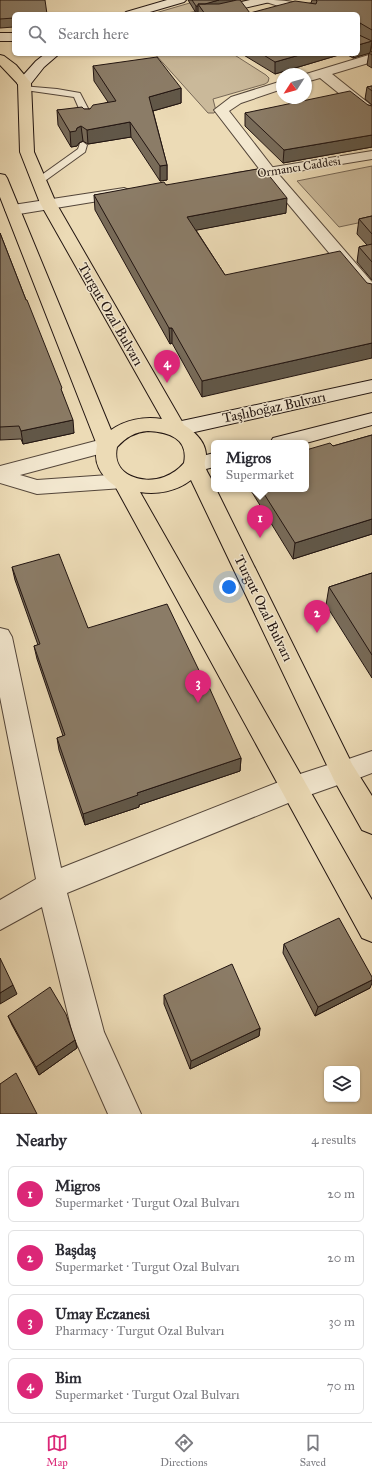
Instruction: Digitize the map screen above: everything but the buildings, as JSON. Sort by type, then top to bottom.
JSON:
[{"type":"main road","points":[[0,59],[11,68],[24,85]]},
{"type":"main road","name":"Turgut Ozal Bulvarı","points":[[24,85],[27,152],[48,203],[177,429],[187,436],[194,445],[196,455],[204,463],[211,479]]},
{"type":"main road","points":[[0,178],[107,445]]},
{"type":"main road","points":[[177,429],[150,424],[137,425],[124,429],[114,436],[107,445],[105,455],[106,465],[113,474],[123,481],[136,486],[150,487],[177,481],[204,463]]},
{"type":"main road","points":[[123,481],[372,928]]},
{"type":"main road","name":"Turgut Ozal Bulvarı","points":[[217,492],[343,772],[372,820]]},
{"type":"street","points":[[137,12],[180,0]]},
{"type":"street","points":[[212,12],[266,0]]},
{"type":"street","points":[[270,0],[293,3],[306,12]]},
{"type":"street","points":[[0,37],[12,37]]},
{"type":"street","points":[[0,48],[12,47]]},
{"type":"street","points":[[24,85],[40,64],[50,56]]},
{"type":"street","points":[[312,76],[372,58]]},
{"type":"street","points":[[322,73],[372,113]]},
{"type":"street","points":[[276,87],[236,100],[221,110],[269,172],[372,293]]},
{"type":"street","points":[[348,94],[366,90]]},
{"type":"street","name":"Ormancı Caddesi","points":[[222,179],[372,155]]},
{"type":"street","points":[[13,210],[48,203],[135,191]]},
{"type":"street","name":"Taşlıboğaz Bulvarı","points":[[177,429],[372,386]]},
{"type":"street","points":[[292,440],[372,419]]},
{"type":"street","points":[[0,475],[107,445]]},
{"type":"street","points":[[0,475],[37,486],[123,481]]},
{"type":"street","points":[[0,637],[51,886],[89,1035],[124,1114]]},
{"type":"street","points":[[0,916],[51,886],[294,788],[372,762]]},
{"type":"lane","points":[[24,85],[77,95],[89,118],[88,120]]},
{"type":"lane","points":[[39,182],[82,150],[83,145]]},
{"type":"shaded area","points":[[200,0],[247,0],[192,12],[159,12]]},
{"type":"shaded area","points":[[157,56],[236,56],[269,78],[268,82],[265,84],[213,99],[216,111],[214,113],[208,113]]},
{"type":"shaded area","points":[[372,166],[372,220],[339,227],[297,181]]},
{"type":"place","name":"Bim","points":[[167,383]]},
{"type":"place","name":"Migros","points":[[260,538]]},
{"type":"place","name":"Başdaş","points":[[317,633]]},
{"type":"place","name":"Umay Eczanesi","points":[[198,703]]}]
